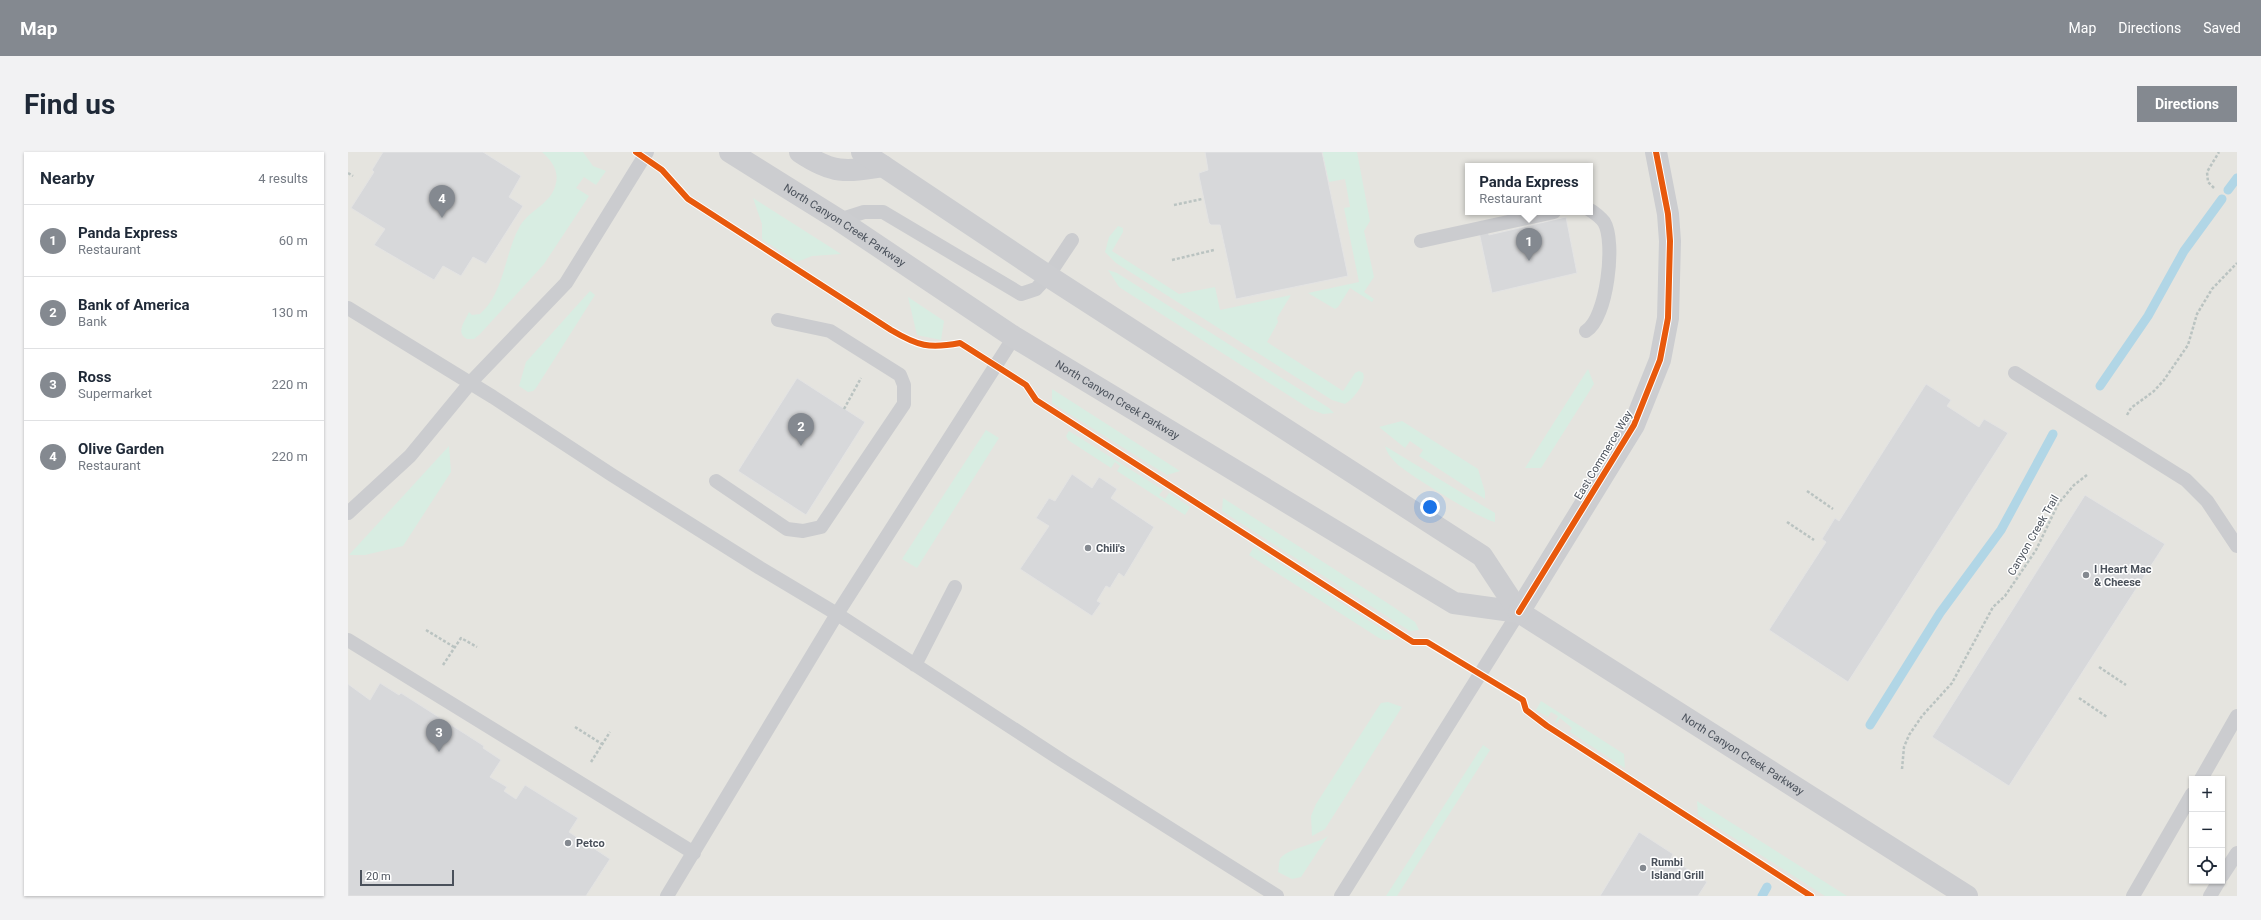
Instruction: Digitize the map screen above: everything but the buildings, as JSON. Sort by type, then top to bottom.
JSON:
[{"type":"main road","name":"North Canyon Creek Parkway","points":[[730,152],[839,220],[1014,337],[1454,603],[1520,612]]},
{"type":"main road","points":[[800,152],[836,170],[855,170],[883,166]]},
{"type":"main road","name":"North Canyon Creek Parkway","points":[[862,152],[1048,276],[1482,556],[1520,612],[1967,896]]},
{"type":"main road","name":"East Commerce Way","points":[[1520,612],[1634,425],[1660,360],[1668,318],[1670,241],[1668,214],[1656,152]]},
{"type":"lane","points":[[348,513],[410,456],[471,382],[566,283],[648,152]]},
{"type":"lane","points":[[839,220],[864,212],[883,212],[1021,294],[1036,289],[1048,276],[1072,240]]},
{"type":"lane","points":[[1586,331],[1599,316],[1604,297],[1609,256],[1604,223],[1593,213]]},
{"type":"lane","points":[[1421,241],[1540,215]]},
{"type":"lane","points":[[348,308],[471,382],[612,475],[837,614],[915,666],[1277,896]]},
{"type":"lane","points":[[716,481],[787,529],[803,531],[821,527],[904,404],[904,385],[900,375],[830,331],[778,320]]},
{"type":"lane","points":[[667,896],[837,614],[1014,337]]},
{"type":"lane","points":[[2015,373],[2186,480],[2207,501],[2237,546]]},
{"type":"lane","points":[[915,666],[955,587]]},
{"type":"lane","points":[[1341,896],[1520,612]]},
{"type":"lane","points":[[348,640],[694,853]]},
{"type":"lane","points":[[2203,776],[2237,716]]},
{"type":"lane","points":[[2133,896],[2189,799]]},
{"type":"lane","points":[[2225,871],[2237,853]]},
{"type":"lane","points":[[2210,896],[2217,884]]},
{"type":"path","points":[[2214,188],[2208,182],[2207,172],[2219,152]]},
{"type":"path","points":[[348,173],[353,176]]},
{"type":"path","points":[[1174,205],[1202,199]]},
{"type":"path","points":[[1172,260],[1214,250]]},
{"type":"path","points":[[2126,416],[2131,408],[2154,391],[2164,380],[2188,345],[2197,314],[2212,289],[2237,263]]},
{"type":"path","points":[[844,408],[864,374]]},
{"type":"path","points":[[1807,491],[1833,510]]},
{"type":"path","points":[[1787,522],[1814,540]]},
{"type":"path","points":[[426,630],[454,647]]},
{"type":"path","points":[[443,665],[461,638],[477,647]]},
{"type":"path","points":[[2099,666],[2126,685]]},
{"type":"path","points":[[2079,698],[2107,717]]},
{"type":"path","points":[[575,727],[602,744]]},
{"type":"path","points":[[589,766],[610,732]]},
{"type":"shaded area","points":[[348,152],[2237,152],[2237,896],[348,896]]},
{"type":"green space","points":[[542,152],[583,152],[593,166],[606,171],[596,185],[584,177],[576,188],[589,196],[544,264],[480,334],[474,339],[467,339],[463,336],[461,330],[469,312],[472,315],[480,314],[495,295],[520,226],[529,215],[550,196],[554,190],[557,178],[554,166]]},
{"type":"green space","points":[[1322,152],[1357,152],[1370,221],[1364,231],[1374,277],[1364,292],[1374,299],[1372,302],[1350,288],[1338,307],[1335,309],[1308,293],[1359,282],[1344,208],[1350,207],[1345,179],[1329,182]]},
{"type":"green space","points":[[753,198],[841,254],[812,256],[797,262],[762,239],[762,224]]},
{"type":"green space","points":[[1118,226],[1123,228],[1123,232],[1112,251],[1179,294],[1215,287],[1220,310],[1291,295],[1277,318],[1278,322],[1267,342],[1343,391],[1355,373],[1359,371],[1363,373],[1364,377],[1361,386],[1352,399],[1345,404],[1332,400],[1116,263],[1105,252],[1109,237]]},
{"type":"green space","points":[[1108,270],[1117,273],[1329,408],[1334,413],[1323,414],[1310,409],[1119,287]]},
{"type":"green space","points":[[590,291],[595,295],[536,388],[533,391],[528,392],[519,386],[526,362]]},
{"type":"green space","points":[[908,297],[944,321],[941,340],[917,335]]},
{"type":"green space","points":[[1588,369],[1594,384],[1541,468],[1525,468]]},
{"type":"green space","points":[[1052,389],[1180,471],[1167,475],[1052,403]]},
{"type":"green space","points":[[1402,421],[1478,469],[1485,492],[1485,499],[1419,456],[1423,450],[1410,441],[1405,448],[1379,427]]},
{"type":"green space","points":[[986,430],[999,438],[917,568],[902,559]]},
{"type":"green space","points":[[1069,431],[1163,490],[1159,495],[1165,499],[1169,493],[1190,507],[1185,515],[1117,471],[1120,466],[1115,462],[1111,468],[1068,440],[1066,436]]},
{"type":"green space","points":[[449,446],[451,472],[403,546],[365,555],[349,555]]},
{"type":"green space","points":[[1385,446],[1495,513],[1495,522],[1488,520],[1462,506],[1404,469],[1391,458]]},
{"type":"green space","points":[[1223,498],[1392,606],[1415,622],[1419,630],[1410,631],[1222,511]]},
{"type":"green space","points":[[1254,547],[1397,639],[1385,640],[1379,638],[1249,555]]},
{"type":"green space","points":[[1541,701],[1624,754],[1625,768],[1570,732],[1572,728],[1560,718],[1557,723],[1555,722],[1558,716],[1551,712],[1548,717],[1536,710]]},
{"type":"green space","points":[[1388,702],[1402,707],[1325,829],[1312,836],[1311,816],[1316,804],[1381,703]]},
{"type":"green space","points":[[1483,745],[1490,750],[1397,896],[1386,896]]},
{"type":"green space","points":[[1697,801],[1847,896],[1825,896],[1698,815]]},
{"type":"green space","points":[[1328,836],[1301,877],[1292,879],[1278,872],[1280,859],[1283,855],[1295,849],[1317,842]]},
{"type":"waterway","points":[[2228,190],[2237,178]]},
{"type":"waterway","points":[[2100,386],[2148,316],[2184,251],[2222,199]]},
{"type":"waterway","points":[[1870,725],[1940,613],[2001,530],[2053,434]]},
{"type":"waterway","points":[[1762,896],[1767,887]]},
{"type":"cycle path","points":[[636,152],[662,170],[688,199],[891,330],[909,340],[924,345],[940,346],[960,343],[1026,385],[1036,400],[1413,642],[1427,642],[1523,700],[1526,710],[1547,726],[1811,896]]},
{"type":"cycle path","points":[[1519,612],[1634,425],[1660,360],[1668,318],[1670,241],[1668,214],[1656,152]]},
{"type":"place","name":"Olive Garden","points":[[442,218]]},
{"type":"place","name":"Panda Express","points":[[1529,261]]},
{"type":"place","name":"Bank of America","points":[[801,446]]},
{"type":"place","name":"Chili's","points":[[1088,548]]},
{"type":"place","name":"I Heart Mac & Cheese","points":[[2086,575]]},
{"type":"place","name":"Ross","points":[[439,752]]},
{"type":"place","name":"Petco","points":[[568,843]]},
{"type":"place","name":"Rumbi Island Grill","points":[[1643,868]]}]
